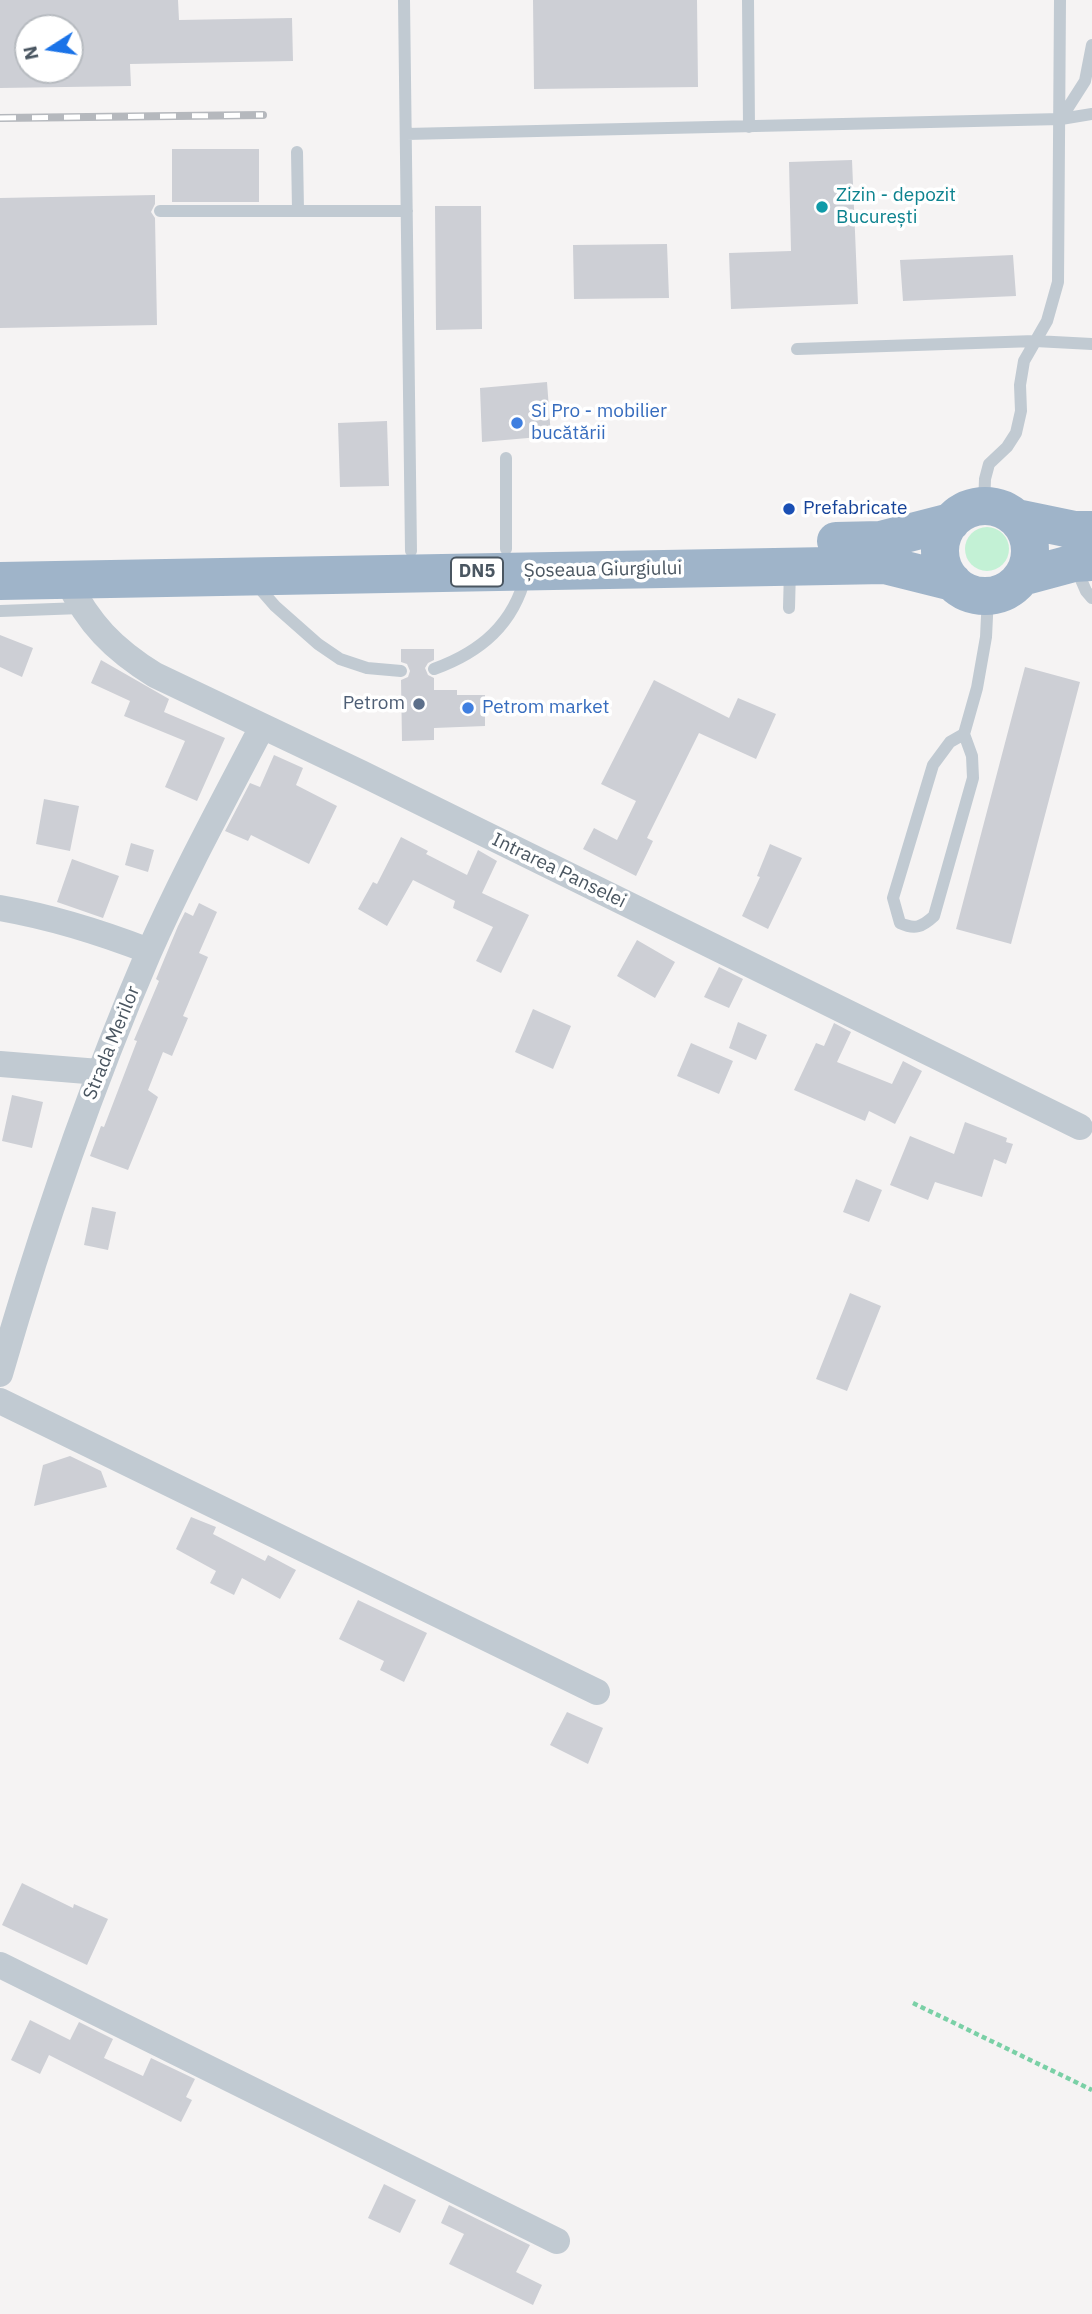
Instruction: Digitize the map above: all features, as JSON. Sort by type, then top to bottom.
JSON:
[{"type":"highway","name":"Șoseaua Giurgiului","points":[[0,582],[74,594],[252,576],[881,540],[951,522],[966,510],[1001,512]]},
{"type":"highway","points":[[1001,512],[1075,530],[1092,530]]},
{"type":"highway","points":[[988,596],[1009,589],[1022,577],[1030,553],[1025,528],[1001,512]]},
{"type":"highway","points":[[951,522],[944,533],[941,559],[953,582]]},
{"type":"highway","name":"Șoseaua Giurgiului","points":[[0,559],[411,551],[517,560],[790,566],[885,565],[953,582],[968,592],[988,596]]},
{"type":"highway","points":[[1022,577],[1083,562]]},
{"type":"street","name":"Intrarea Panselei","points":[[74,594],[127,657],[155,675],[1080,1127]]},
{"type":"street","name":"Strada Merilor","points":[[0,1374],[39,1243],[99,1072],[149,951],[262,727]]},
{"type":"street","points":[[0,908],[85,927],[149,951]]},
{"type":"street","points":[[0,1064],[99,1072]]},
{"type":"street","points":[[0,1401],[597,1692]]},
{"type":"street","points":[[0,1965],[557,2241]]},
{"type":"lane","points":[[404,0],[411,551]]},
{"type":"lane","points":[[748,0],[749,127]]},
{"type":"lane","points":[[1001,512],[985,479],[989,464],[1007,447],[1016,433],[1024,361],[1047,321],[1058,282],[1060,0]]},
{"type":"lane","points":[[1061,119],[1085,81],[1092,45]]},
{"type":"lane","points":[[406,134],[1061,119],[1092,114]]},
{"type":"lane","points":[[297,152],[298,211]]},
{"type":"lane","points":[[160,211],[407,211]]},
{"type":"lane","points":[[797,349],[1035,341],[1092,344]]},
{"type":"lane","points":[[434,669],[472,653],[512,613],[522,593],[506,458]]},
{"type":"lane","points":[[1083,562],[1086,591],[1092,598]]},
{"type":"lane","points":[[789,608],[790,566]]},
{"type":"lane","points":[[252,576],[275,606],[318,644],[340,659],[368,668],[401,671]]},
{"type":"lane","points":[[0,611],[74,594]]},
{"type":"lane","points":[[964,734],[950,742],[933,765],[893,898],[900,923],[914,928],[934,916],[973,778],[972,756],[964,734],[977,688],[986,637],[988,596]]},
{"type":"path","points":[[912,2003],[1092,2090]]},
{"type":"green space","points":[[987,527],[1003,533],[1009,549],[1003,565],[987,571],[971,565],[965,549],[971,533]]},
{"type":"building","points":[[0,0],[178,0],[179,20],[292,18],[293,61],[130,64],[131,86],[0,88]]},
{"type":"building","points":[[533,0],[697,0],[698,87],[534,89]]},
{"type":"building","points":[[172,149],[259,149],[259,202],[172,202]]},
{"type":"building","name":"Zizin - depozit București","points":[[852,160],[858,304],[731,309],[729,253],[791,251],[789,162]]},
{"type":"building","points":[[155,195],[151,212],[155,218],[157,325],[0,328],[0,198]]},
{"type":"building","points":[[435,206],[481,206],[482,329],[436,330]]},
{"type":"building","points":[[667,244],[669,298],[574,299],[573,245]]},
{"type":"building","points":[[1013,255],[1016,296],[903,301],[900,260]]},
{"type":"building","points":[[547,382],[551,436],[482,442],[480,388]]},
{"type":"building","points":[[387,421],[389,486],[340,487],[338,423]]},
{"type":"building","points":[[0,635],[33,648],[22,677],[0,667]]},
{"type":"building","points":[[401,649],[434,649],[434,660],[425,668],[428,675],[434,678],[434,690],[457,690],[457,695],[485,695],[485,726],[434,728],[434,740],[402,741],[401,680],[408,677],[410,671],[407,664],[401,662]]},
{"type":"building","points":[[101,660],[169,699],[164,712],[225,738],[197,801],[165,787],[185,741],[124,716],[130,701],[91,683]]},
{"type":"building","points":[[1025,667],[1080,682],[1011,944],[956,929]]},
{"type":"building","points":[[654,680],[729,718],[738,698],[776,714],[756,759],[699,733],[647,838],[653,841],[636,876],[583,849],[594,828],[617,840],[636,801],[601,784]]},
{"type":"building","points":[[274,755],[303,768],[296,785],[337,806],[309,864],[251,835],[248,841],[225,831],[250,783],[260,787]]},
{"type":"building","points":[[44,799],[79,806],[70,851],[36,844]]},
{"type":"building","points":[[401,837],[428,851],[426,854],[467,875],[478,850],[497,861],[482,893],[529,915],[501,973],[476,961],[493,927],[453,908],[455,901],[413,880],[387,926],[358,909],[373,882],[377,884]]},
{"type":"building","points":[[131,843],[154,850],[148,872],[125,865]]},
{"type":"building","points":[[770,844],[802,858],[768,929],[742,916],[760,877],[757,876]]},
{"type":"building","points":[[72,859],[119,876],[103,918],[57,902]]},
{"type":"building","points":[[199,903],[217,912],[199,953],[208,957],[183,1016],[188,1018],[172,1056],[163,1052],[148,1090],[158,1097],[128,1170],[90,1156],[137,1041],[134,1040],[178,926],[185,912],[193,916]]},
{"type":"building","points":[[637,940],[675,962],[655,998],[617,976]]},
{"type":"building","points":[[719,967],[743,979],[729,1008],[704,997]]},
{"type":"building","points":[[533,1009],[571,1026],[553,1069],[515,1052]]},
{"type":"building","points":[[738,1022],[767,1035],[756,1060],[729,1048]]},
{"type":"building","points":[[834,1023],[851,1032],[837,1062],[892,1084],[903,1061],[922,1071],[895,1124],[869,1111],[865,1121],[794,1090],[816,1043],[824,1046]]},
{"type":"building","points":[[691,1043],[733,1061],[719,1094],[677,1076]]},
{"type":"building","points":[[12,1095],[43,1102],[32,1148],[2,1141]]},
{"type":"building","points":[[965,1122],[1007,1138],[1006,1142],[1013,1144],[1006,1164],[994,1159],[982,1197],[935,1182],[928,1200],[890,1185],[910,1136],[954,1154]]},
{"type":"building","points":[[856,1179],[882,1190],[869,1222],[843,1212]]},
{"type":"building","points":[[92,1207],[116,1212],[108,1250],[84,1245]]},
{"type":"building","points":[[850,1293],[881,1306],[847,1391],[816,1379]]},
{"type":"building","points":[[70,1456],[101,1471],[107,1487],[34,1506],[43,1465]]},
{"type":"building","points":[[191,1517],[216,1527],[213,1534],[265,1561],[268,1555],[296,1570],[280,1599],[242,1578],[234,1595],[210,1583],[216,1571],[176,1549]]},
{"type":"building","points":[[358,1600],[427,1633],[404,1682],[380,1670],[384,1661],[339,1639]]},
{"type":"building","points":[[567,1712],[603,1728],[588,1764],[550,1745]]},
{"type":"building","points":[[22,1883],[73,1908],[74,1904],[108,1919],[87,1965],[2,1925]]},
{"type":"building","points":[[30,2020],[70,2040],[79,2022],[113,2039],[104,2058],[143,2076],[151,2058],[195,2079],[186,2097],[192,2100],[181,2122],[49,2055],[40,2074],[11,2060]]},
{"type":"building","points":[[384,2184],[416,2200],[400,2233],[368,2218]]},
{"type":"building","points":[[449,2205],[530,2245],[516,2272],[542,2285],[533,2305],[449,2264],[464,2234],[441,2223]]},
{"type":"railway","points":[[0,118],[263,115]]},
{"type":"place","name":"Zizin - depozit București","points":[[822,207]]},
{"type":"place","name":"Si Pro - mobilier bucătării","points":[[517,423]]},
{"type":"place","name":"Prefabricate","points":[[789,509]]},
{"type":"place","name":"Petrom","points":[[419,704]]},
{"type":"place","name":"Petrom market","points":[[468,708]]}]
